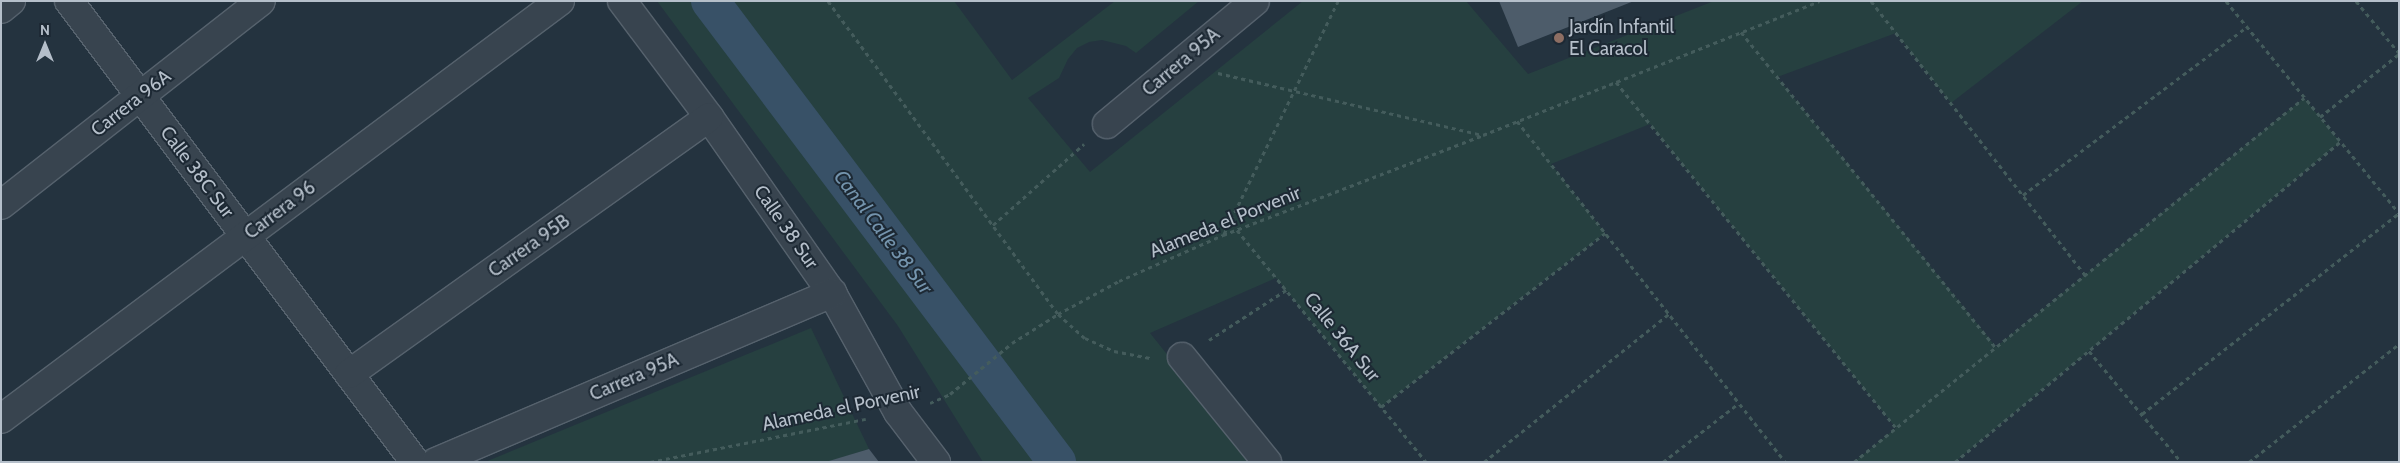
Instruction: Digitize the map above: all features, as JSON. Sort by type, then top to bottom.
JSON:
[{"type":"street","points":[[1,8],[11,1]]},
{"type":"street","name":"Calle 38C Sur","points":[[69,1],[415,462]]},
{"type":"street","name":"Carrera 96A","points":[[1,205],[261,1]]},
{"type":"street","name":"Carrera 96","points":[[1,419],[560,1]]},
{"type":"street","name":"Calle 38 Sur","points":[[622,1],[710,117],[832,292],[898,412],[936,462]]},
{"type":"street","name":"Carrera 95A","points":[[1107,124],[1255,1]]},
{"type":"street","name":"Carrera 95B","points":[[349,374],[710,117]]},
{"type":"street","name":"Carrera 95A","points":[[436,462],[832,292]]},
{"type":"street","points":[[1182,357],[1267,462]]},
{"type":"path","points":[[828,1],[1058,314],[1086,338],[1114,351],[1163,359],[1182,357],[1286,290]]},
{"type":"path","points":[[1223,235],[1338,1]]},
{"type":"path","name":"Alameda el Porvenir","points":[[650,462],[925,405],[950,394],[1012,344],[1058,314],[1119,281],[1223,235],[1517,122],[1818,1]]},
{"type":"path","points":[[1871,1],[2085,275]]},
{"type":"path","points":[[2142,414],[2399,213],[2226,1]]},
{"type":"path","points":[[2320,117],[2399,54],[2356,1]]},
{"type":"path","points":[[2023,195],[2247,27]]},
{"type":"path","points":[[1741,32],[1996,348]]},
{"type":"path","points":[[1179,64],[1483,135]]},
{"type":"path","points":[[1616,82],[1896,428]]},
{"type":"path","points":[[1854,462],[2304,98]]},
{"type":"path","points":[[1517,122],[1785,462]]},
{"type":"path","points":[[993,225],[1107,124]]},
{"type":"path","points":[[1955,462],[2340,142]]},
{"type":"path","name":"Calle 36A Sur","points":[[1237,230],[1426,462]]},
{"type":"path","points":[[1381,407],[1605,233]]},
{"type":"path","points":[[1484,462],[1669,314]]},
{"type":"path","points":[[2249,462],[2399,344]]},
{"type":"path","points":[[2089,350],[2181,462]]},
{"type":"path","points":[[1663,462],[1739,403]]},
{"type":"green space","points":[[657,1],[954,1],[1012,80],[1115,1],[1199,1],[1136,53],[1126,46],[1102,40],[1089,42],[1077,48],[1068,59],[1059,78],[1028,98],[1090,172],[1303,1],[1466,1],[1528,74],[1714,1],[2083,1],[1951,103],[1896,33],[1777,77],[1996,347],[2304,98],[2340,142],[1955,462],[1854,462],[1896,428],[1650,124],[1551,164],[1605,233],[1381,407],[1276,278],[1150,333],[1253,462],[983,462],[898,326]]},
{"type":"green space","points":[[811,328],[869,449],[828,462],[485,462]]},
{"type":"building","points":[[1499,1],[1634,1],[1518,47]]},
{"type":"building","points":[[869,449],[879,462],[829,462],[829,461]]},
{"type":"waterway","name":"Canal Calle 38 Sur","points":[[710,1],[1057,462]]},
{"type":"place","name":"Jardín Infantil El Caracol","points":[[1559,38]]}]
